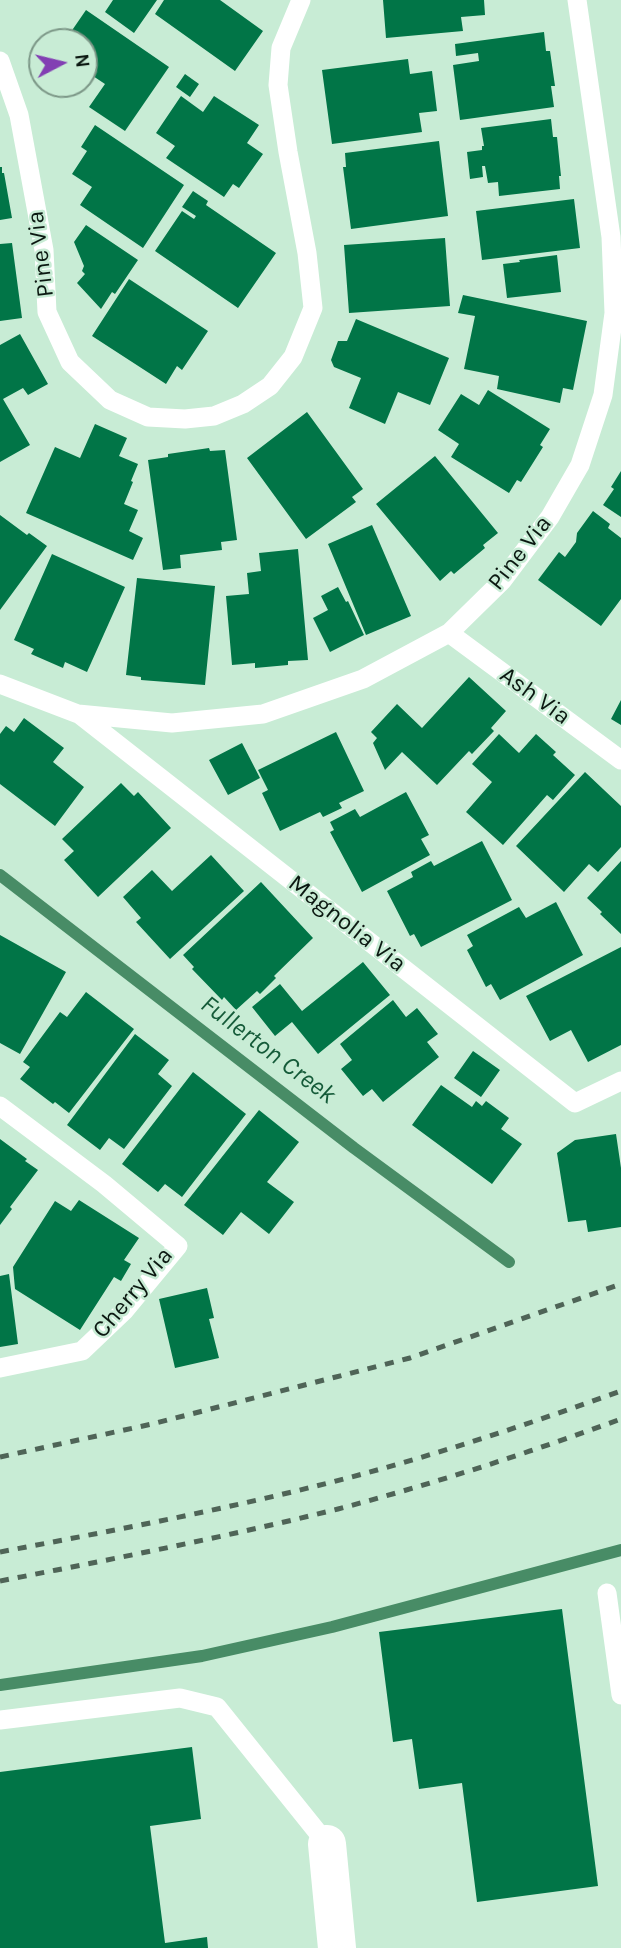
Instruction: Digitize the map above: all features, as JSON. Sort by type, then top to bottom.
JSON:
[{"type":"street","points":[[327,1844],[337,1948]]},
{"type":"lane","name":"Pine Via","points":[[0,61],[19,115],[44,250],[47,312],[70,362],[110,400],[148,417],[185,419],[214,416],[243,404],[270,386],[293,357],[313,308],[307,253],[278,85],[281,48],[301,0]]},
{"type":"lane","name":"Pine Via","points":[[0,684],[78,714],[172,723],[263,714],[363,679],[449,633],[502,581],[550,517],[580,465],[603,395],[614,313],[611,237],[577,0]]},
{"type":"lane","name":"Ash Via","points":[[449,633],[621,760]]},
{"type":"lane","name":"Magnolia Via","points":[[78,714],[575,1103],[621,1081]]},
{"type":"lane","name":"Cherry Via","points":[[0,1106],[104,1184],[178,1246],[125,1310],[82,1351],[0,1368]]},
{"type":"lane","points":[[607,1592],[621,1695]]},
{"type":"lane","points":[[0,1720],[180,1698],[218,1707],[327,1844]]},
{"type":"building","points":[[113,0],[157,0],[134,33],[105,12]]},
{"type":"building","points":[[164,0],[220,0],[263,31],[235,71],[155,14]]},
{"type":"building","points":[[383,0],[484,0],[485,15],[461,17],[463,31],[386,38]]},
{"type":"building","points":[[86,10],[169,67],[125,131],[89,107],[98,98],[105,84],[98,79],[98,28],[74,28]]},
{"type":"building","points":[[544,32],[555,86],[551,86],[554,107],[460,120],[453,65],[479,61],[478,53],[456,56],[455,44]]},
{"type":"building","points":[[408,59],[410,74],[432,71],[437,111],[419,113],[422,132],[332,144],[322,70]]},
{"type":"building","points":[[185,74],[199,84],[190,97],[176,87]]},
{"type":"building","points":[[181,96],[203,112],[214,96],[259,125],[247,143],[263,154],[239,188],[233,184],[224,197],[166,158],[175,146],[156,133]]},
{"type":"building","points":[[551,119],[553,137],[557,137],[560,189],[499,196],[498,182],[488,183],[485,166],[482,166],[483,177],[470,179],[467,152],[482,150],[484,146],[481,128]]},
{"type":"building","points":[[95,125],[184,185],[143,248],[80,205],[92,187],[72,174],[87,151],[81,147]]},
{"type":"building","points":[[439,141],[448,216],[351,229],[343,167],[346,167],[345,153]]},
{"type":"building","points":[[0,167],[4,173],[12,218],[0,220]]},
{"type":"building","points":[[193,191],[208,201],[206,205],[276,253],[238,308],[155,251],[182,211],[194,219],[196,216],[182,207]]},
{"type":"building","points":[[574,199],[580,248],[482,260],[476,211]]},
{"type":"building","points":[[86,225],[138,260],[115,294],[112,292],[101,309],[77,283],[85,274],[74,242]]},
{"type":"building","points":[[445,238],[450,306],[349,313],[344,245]]},
{"type":"building","points":[[12,243],[22,318],[0,321],[0,244]]},
{"type":"building","points":[[557,255],[561,292],[507,298],[503,264]]},
{"type":"building","points":[[129,279],[208,331],[182,370],[177,366],[166,384],[92,336]]},
{"type":"building","points":[[463,295],[587,321],[573,390],[563,388],[560,403],[497,389],[499,376],[464,369],[475,316],[458,313]]},
{"type":"building","points":[[356,319],[449,358],[430,405],[398,392],[385,424],[349,408],[361,378],[334,367],[331,360],[338,341],[347,341]]},
{"type":"building","points":[[20,334],[48,384],[28,395],[23,388],[3,399],[30,445],[0,462],[0,345]]},
{"type":"building","points":[[488,390],[550,429],[540,445],[543,447],[521,482],[517,480],[509,493],[451,457],[459,444],[438,430],[461,394],[479,405]]},
{"type":"building","points":[[307,412],[363,489],[352,497],[356,502],[306,539],[247,458]]},
{"type":"building","points":[[95,424],[127,438],[119,456],[138,464],[124,504],[138,510],[129,531],[143,538],[133,560],[26,513],[55,447],[80,458]]},
{"type":"building","points":[[209,448],[210,451],[225,450],[237,540],[221,542],[222,550],[180,555],[181,568],[163,570],[148,460]]},
{"type":"building","points":[[435,456],[498,533],[483,545],[485,548],[454,574],[451,571],[440,581],[376,504]]},
{"type":"building","points":[[621,471],[621,517],[603,505],[614,489],[611,487]]},
{"type":"building","points":[[593,511],[610,524],[608,528],[621,538],[621,599],[601,626],[538,580],[559,552],[565,557],[576,542],[577,533]]},
{"type":"building","points":[[0,515],[47,546],[0,610]]},
{"type":"building","points":[[372,525],[411,616],[366,635],[328,544]]},
{"type":"building","points":[[298,549],[308,660],[255,668],[255,663],[232,665],[226,596],[249,594],[247,573],[261,571],[259,553]]},
{"type":"building","points":[[52,554],[125,587],[87,672],[65,662],[63,668],[31,654],[34,649],[14,640]]},
{"type":"building","points":[[137,578],[215,586],[205,685],[141,680],[141,677],[126,675]]},
{"type":"building","points":[[338,587],[346,602],[348,601],[364,635],[330,652],[313,618],[328,610],[321,596]]},
{"type":"building","points":[[469,677],[506,711],[491,728],[494,731],[472,754],[469,751],[437,785],[402,752],[385,770],[373,743],[377,738],[371,732],[397,704],[422,728]]},
{"type":"building","points":[[621,700],[621,725],[611,719]]},
{"type":"building","points":[[24,718],[64,748],[53,762],[84,787],[55,826],[0,784],[0,734],[6,726],[14,732]]},
{"type":"building","points":[[336,732],[364,791],[339,803],[342,808],[323,817],[320,812],[280,831],[262,793],[268,790],[258,770]]},
{"type":"building","points":[[499,734],[519,753],[536,734],[556,752],[553,755],[575,775],[553,800],[547,795],[503,845],[466,812],[492,782],[472,764]]},
{"type":"building","points":[[242,743],[260,778],[228,795],[209,760]]},
{"type":"building","points":[[585,772],[621,806],[621,847],[598,872],[589,864],[564,892],[516,846]]},
{"type":"building","points":[[121,783],[134,796],[138,792],[171,828],[98,897],[64,860],[74,851],[62,839]]},
{"type":"building","points":[[406,792],[429,835],[421,839],[430,855],[362,892],[330,832],[334,830],[330,822],[355,809],[360,817]]},
{"type":"building","points":[[482,841],[512,900],[421,947],[414,934],[410,936],[387,891],[413,877],[411,872],[431,861],[434,866]]},
{"type":"building","points":[[211,855],[244,891],[170,959],[136,922],[141,918],[123,897],[152,870],[172,891]]},
{"type":"building","points":[[621,861],[621,934],[587,898]]},
{"type":"building","points":[[261,882],[313,938],[274,976],[276,978],[260,994],[257,991],[236,1010],[224,997],[222,1000],[192,969],[194,967],[183,955]]},
{"type":"building","points":[[556,902],[583,955],[500,1000],[491,984],[486,987],[467,950],[473,946],[467,935],[519,907],[526,918]]},
{"type":"building","points":[[0,935],[66,972],[20,1054],[0,1043]]},
{"type":"building","points":[[621,947],[621,1045],[588,1062],[571,1030],[550,1041],[526,996]]},
{"type":"building","points":[[363,962],[390,995],[318,1054],[292,1022],[275,1036],[252,1007],[280,984],[302,1011]]},
{"type":"building","points":[[86,992],[134,1029],[69,1113],[20,1079],[30,1067],[23,1062],[60,1012],[67,1017]]},
{"type":"building","points":[[393,1000],[406,1017],[417,1008],[438,1034],[427,1042],[439,1057],[383,1102],[372,1089],[363,1096],[341,1069],[352,1060],[340,1044]]},
{"type":"building","points":[[135,1034],[169,1060],[158,1074],[172,1086],[124,1149],[109,1138],[100,1150],[67,1125]]},
{"type":"building","points":[[473,1051],[500,1070],[481,1097],[454,1078]]},
{"type":"building","points":[[193,1072],[246,1114],[182,1197],[165,1184],[158,1192],[122,1164]]},
{"type":"building","points":[[441,1085],[472,1107],[476,1101],[482,1106],[486,1101],[509,1118],[501,1129],[522,1144],[492,1184],[412,1125]]},
{"type":"building","points":[[259,1110],[299,1142],[267,1182],[294,1202],[269,1234],[241,1212],[223,1235],[184,1205]]},
{"type":"building","points":[[616,1134],[621,1168],[621,1227],[588,1232],[586,1220],[568,1222],[557,1153],[575,1140]]},
{"type":"building","points":[[0,1139],[38,1170],[0,1225]]},
{"type":"building","points":[[79,1200],[139,1238],[124,1260],[131,1264],[121,1281],[114,1277],[80,1330],[15,1289],[13,1267],[55,1201],[71,1211]]},
{"type":"building","points":[[9,1274],[18,1344],[0,1347],[0,1276]]},
{"type":"building","points":[[207,1288],[214,1318],[209,1319],[219,1358],[175,1368],[159,1299]]},
{"type":"building","points":[[562,1609],[598,1886],[477,1902],[462,1783],[419,1789],[412,1739],[393,1742],[379,1632]]},
{"type":"building","points":[[192,1747],[201,1819],[150,1826],[165,1943],[207,1937],[208,1948],[0,1948],[0,1772]]},
{"type":"waterway","name":"Fullerton Creek","points":[[0,875],[354,1148],[509,1262]]},
{"type":"waterway","points":[[0,1685],[202,1656],[332,1627],[621,1550]]},
{"type":"railway","points":[[0,1457],[152,1424],[410,1358],[621,1284]]},
{"type":"railway","points":[[0,1552],[208,1511],[332,1482],[478,1440],[621,1391]]},
{"type":"railway","points":[[0,1581],[212,1538],[338,1509],[480,1467],[621,1419]]}]
